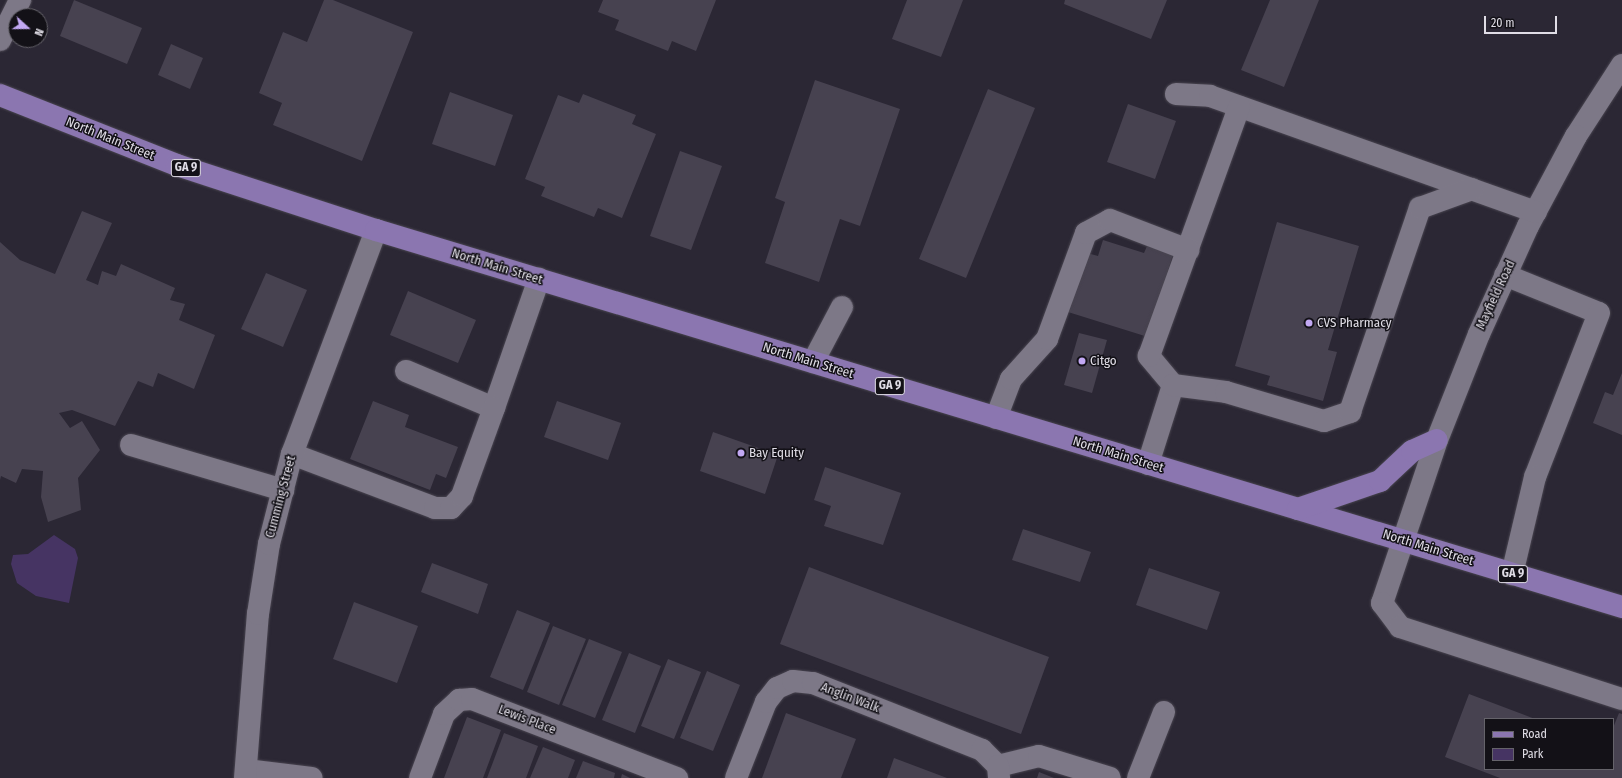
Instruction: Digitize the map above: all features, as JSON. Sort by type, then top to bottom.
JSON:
[{"type":"main road","name":"North Main Street","points":[[0,94],[177,165],[376,230],[1622,607]]},
{"type":"main road","points":[[1298,509],[1380,481],[1412,452],[1438,440]]},
{"type":"street","points":[[0,40],[20,0]]},
{"type":"street","name":"Mayfield Road","points":[[1622,65],[1576,136],[1505,275],[1438,440],[1405,541],[1382,604],[1400,627],[1622,699]]},
{"type":"street","points":[[1176,94],[1210,96],[1536,212]]},
{"type":"street","points":[[1239,106],[1149,356],[1173,386],[1226,392],[1324,421],[1350,412],[1420,208],[1472,189]]},
{"type":"street","points":[[996,418],[1011,379],[1047,339],[1086,232],[1110,220],[1188,250]]},
{"type":"street","name":"Cumming Street","points":[[245,774],[258,614],[268,544],[292,454],[376,230]]},
{"type":"street","points":[[1505,275],[1599,313],[1535,478],[1512,574]]},
{"type":"street","points":[[292,454],[435,508],[451,508],[462,496],[539,280]]},
{"type":"street","points":[[813,362],[842,307]]},
{"type":"street","points":[[406,371],[494,408]]},
{"type":"street","points":[[1148,464],[1173,386]]},
{"type":"street","points":[[131,445],[283,490]]},
{"type":"street","name":"Anglin Walk","points":[[736,778],[766,702],[777,688],[793,681],[813,683],[982,750],[998,772]]},
{"type":"street","name":"Lewis Place","points":[[420,778],[444,714],[459,700],[472,699],[678,778]]},
{"type":"street","points":[[1138,778],[1164,712]]},
{"type":"street","points":[[998,772],[1039,756],[1110,778]]},
{"type":"street","points":[[245,774],[312,778]]},
{"type":"green space","points":[[54,535],[75,549],[78,558],[69,603],[36,596],[17,583],[11,564],[13,555],[28,554]]},
{"type":"building","points":[[74,0],[142,28],[127,64],[60,36]]},
{"type":"building","points":[[324,0],[333,0],[413,32],[362,161],[273,125],[282,103],[259,93],[283,32],[307,42]]},
{"type":"building","points":[[603,0],[716,0],[696,51],[672,41],[668,51],[615,30],[619,20],[598,12]]},
{"type":"building","points":[[907,0],[963,0],[941,57],[892,39]]},
{"type":"building","points":[[1065,0],[1167,0],[1151,39],[1064,4]]},
{"type":"building","points":[[1270,0],[1319,0],[1284,87],[1241,70]]},
{"type":"building","points":[[171,44],[203,58],[190,89],[158,75]]},
{"type":"building","points":[[815,80],[900,109],[860,226],[840,219],[819,282],[765,263],[785,202],[775,198]]},
{"type":"building","points":[[988,89],[1035,108],[966,278],[919,259]]},
{"type":"building","points":[[450,92],[513,115],[495,166],[432,144]]},
{"type":"building","points":[[583,94],[636,115],[632,124],[656,134],[622,218],[598,208],[594,217],[541,196],[545,187],[525,179],[558,95],[579,103]]},
{"type":"building","points":[[1128,104],[1176,121],[1155,179],[1107,162]]},
{"type":"building","points":[[680,151],[722,166],[691,250],[650,236]]},
{"type":"building","points":[[82,211],[112,223],[86,280],[98,285],[102,271],[116,276],[121,264],[175,288],[170,300],[185,304],[179,320],[215,335],[194,389],[158,373],[153,387],[138,381],[115,426],[72,410],[59,413],[70,428],[82,421],[100,450],[78,478],[81,510],[48,522],[41,497],[43,471],[22,469],[16,483],[1,476],[0,480],[0,242],[20,260],[55,274]]},
{"type":"building","points":[[1277,222],[1359,246],[1328,350],[1337,352],[1323,401],[1267,385],[1270,376],[1235,366]]},
{"type":"building","points":[[1103,240],[1144,253],[1147,246],[1173,254],[1148,337],[1068,312],[1087,253],[1098,256]]},
{"type":"building","points":[[266,273],[307,290],[283,347],[241,329]]},
{"type":"building","points":[[408,291],[476,320],[458,363],[390,335]]},
{"type":"building","points":[[1079,333],[1107,340],[1092,393],[1064,385]]},
{"type":"building","points":[[1622,373],[1622,435],[1593,423],[1605,392],[1613,395]]},
{"type":"building","points":[[373,401],[409,415],[405,427],[458,447],[446,478],[436,474],[430,490],[350,459]]},
{"type":"building","points":[[557,401],[621,423],[608,460],[544,437]]},
{"type":"building","points":[[713,432],[778,455],[765,494],[700,471]]},
{"type":"building","points":[[825,467],[901,493],[883,545],[824,526],[831,506],[814,500]]},
{"type":"building","points":[[1023,529],[1091,552],[1080,582],[1012,560]]},
{"type":"building","points":[[432,563],[488,584],[478,614],[421,592]]},
{"type":"building","points":[[809,567],[1049,657],[1021,734],[780,644]]},
{"type":"building","points":[[1149,568],[1220,592],[1207,630],[1136,605]]},
{"type":"building","points":[[354,602],[418,626],[397,683],[333,659]]},
{"type":"building","points":[[517,610],[550,623],[523,690],[490,677]]},
{"type":"building","points":[[553,626],[586,639],[559,705],[527,692]]},
{"type":"building","points":[[589,639],[622,652],[595,718],[562,705]]},
{"type":"building","points":[[629,653],[661,666],[635,733],[602,720]]},
{"type":"building","points":[[668,659],[701,672],[674,739],[641,726]]},
{"type":"building","points":[[707,671],[740,685],[713,751],[680,738]]},
{"type":"building","points":[[1469,694],[1532,718],[1484,718],[1484,770],[1614,770],[1614,726],[1619,713],[1622,714],[1622,778],[1500,778],[1445,757]]},
{"type":"building","points":[[786,713],[856,739],[841,778],[762,778]]},
{"type":"building","points":[[467,717],[501,730],[483,778],[444,778]]},
{"type":"building","points":[[504,733],[538,746],[526,778],[487,778]]},
{"type":"building","points":[[543,747],[575,760],[568,778],[530,778]]},
{"type":"building","points":[[894,758],[947,778],[887,778]]},
{"type":"building","points":[[583,761],[615,773],[614,778],[576,778]]},
{"type":"building","points":[[1039,772],[1054,778],[1037,778]]},
{"type":"building","points":[[622,774],[630,778],[621,778]]},
{"type":"place","name":"CVS Pharmacy","points":[[1309,323]]},
{"type":"place","name":"Citgo","points":[[1082,361]]},
{"type":"place","name":"Bay Equity","points":[[741,453]]}]
